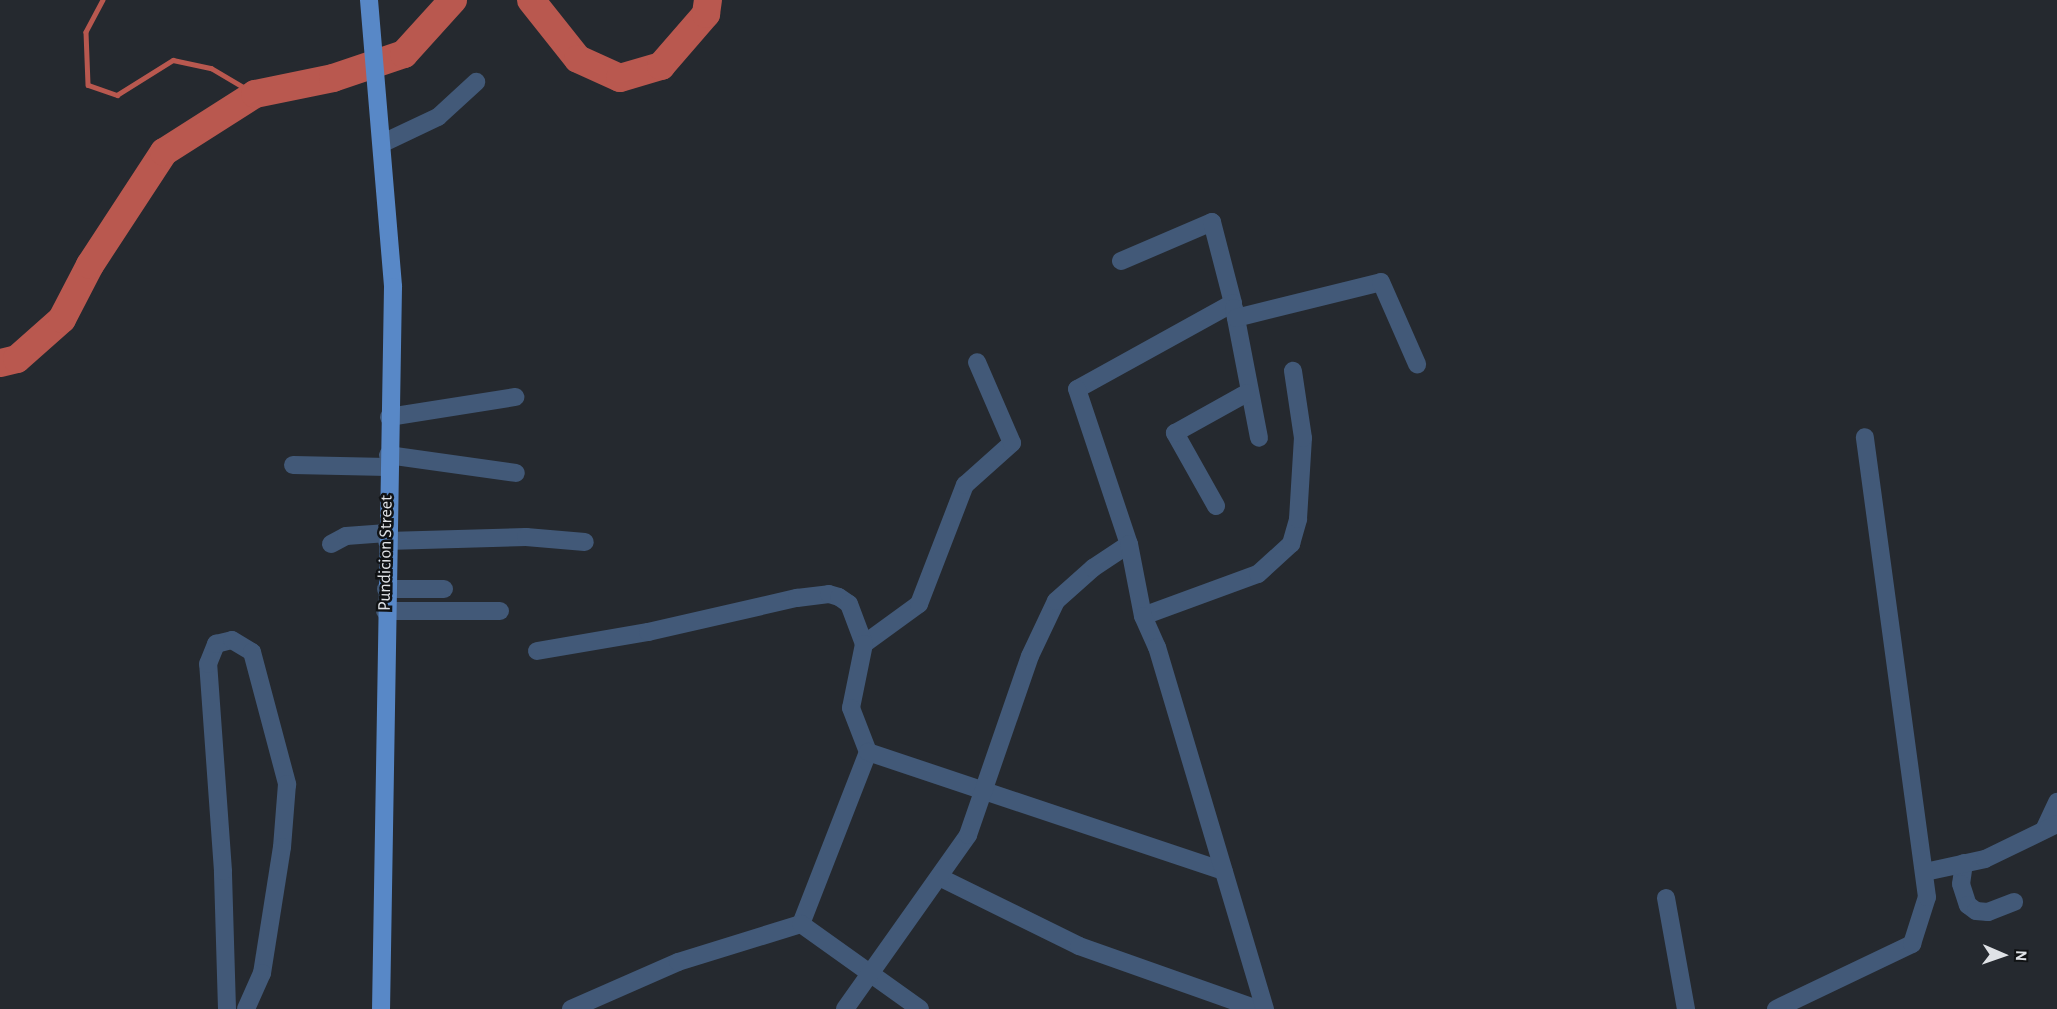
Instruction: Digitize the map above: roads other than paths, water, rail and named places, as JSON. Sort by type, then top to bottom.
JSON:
[{"type":"main road","name":"Pundicion Street","points":[[370,8],[383,143],[393,287],[385,611],[381,1009]]},
{"type":"street","points":[[383,143],[438,117],[476,82]]},
{"type":"street","points":[[1120,261],[1212,222],[1234,311],[1247,393],[1258,438]]},
{"type":"street","points":[[1265,1009],[1224,871],[1180,737],[1157,647],[1143,616],[1129,544],[1077,389],[1234,311],[1381,282],[1417,364]]},
{"type":"street","points":[[864,644],[919,604],[965,485],[1012,443],[977,362]]},
{"type":"street","points":[[1143,616],[1258,574],[1291,544],[1298,519],[1303,438],[1293,371]]},
{"type":"street","points":[[1216,506],[1175,433],[1247,393]]},
{"type":"street","points":[[389,417],[515,396]]},
{"type":"street","points":[[1776,1009],[1912,944],[1928,897],[1865,437]]},
{"type":"street","points":[[293,465],[388,461],[516,473]]},
{"type":"street","points":[[331,544],[346,536],[526,537],[585,542]]},
{"type":"street","points":[[845,1009],[968,835],[985,792],[1030,656],[1056,601],[1129,544]]},
{"type":"street","points":[[386,589],[444,589]]},
{"type":"street","points":[[537,651],[829,594],[849,604],[864,644],[851,708],[868,752],[801,924]]},
{"type":"street","points":[[385,611],[500,611]]},
{"type":"street","points":[[227,1009],[223,871],[208,664],[216,644],[232,640],[252,652],[287,784],[282,848],[262,973],[246,1009]]},
{"type":"street","points":[[868,752],[1224,871]]},
{"type":"street","points":[[1925,872],[1985,859],[2051,826],[2057,802]]},
{"type":"street","points":[[1964,863],[1961,884],[1968,905],[1988,912],[2014,902]]},
{"type":"street","points":[[939,877],[1079,946],[1257,1009]]},
{"type":"street","points":[[1666,897],[1686,1009]]},
{"type":"street","points":[[801,924],[869,975],[920,1009]]},
{"type":"street","points":[[571,1009],[678,962],[801,924]]},
{"type":"waterway","points":[[103,0],[86,32],[88,85],[117,95],[173,60],[211,68],[255,94]]},
{"type":"waterway","points":[[0,363],[17,359],[62,319],[90,265],[164,152],[255,94],[333,78],[404,54],[453,0]]},
{"type":"waterway","points":[[531,0],[578,59],[620,78],[661,66],[706,14],[708,0]]}]
